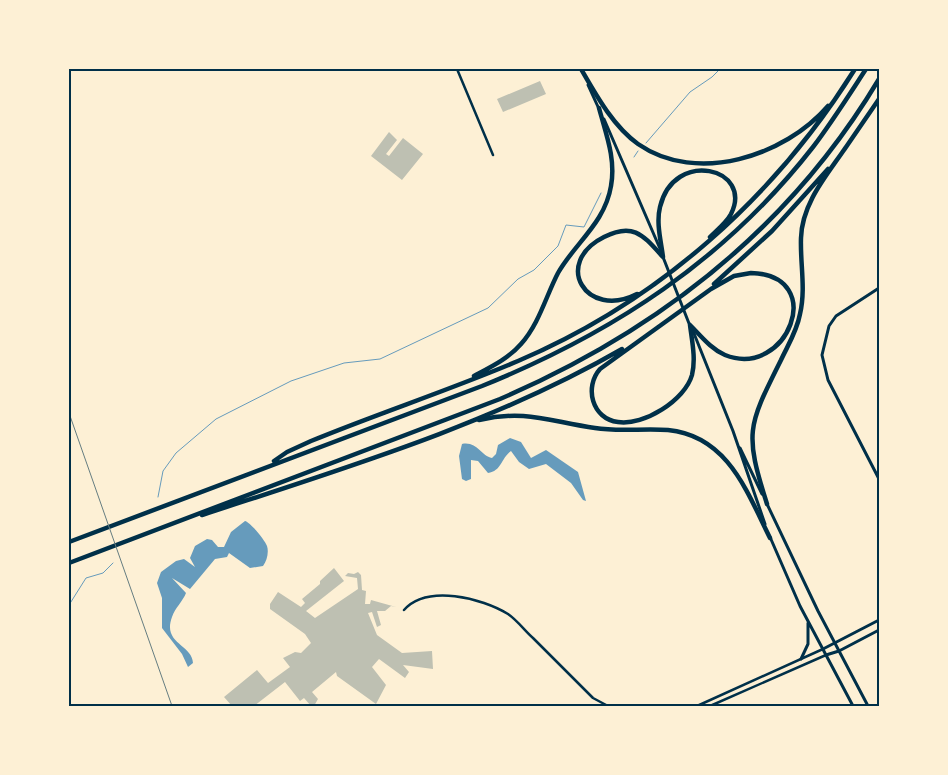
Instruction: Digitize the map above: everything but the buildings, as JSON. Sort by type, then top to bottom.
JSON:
[{"type":"highway","points":[[580,69],[618,125],[630,138],[658,155],[692,162],[743,158],[778,146],[817,118],[843,87]]},
{"type":"highway","points":[[269,465],[287,452],[311,441],[519,361],[564,340],[621,308],[684,262],[728,225],[776,176],[822,119],[854,69]]},
{"type":"highway","points":[[69,542],[502,378],[593,335],[643,304],[709,255],[773,193],[824,132],[866,69]]},
{"type":"highway","points":[[69,562],[500,399],[561,372],[620,339],[692,290],[762,228],[825,157],[879,79]]},
{"type":"highway","points":[[767,504],[752,453],[753,422],[760,400],[800,318],[802,296],[801,238],[805,213],[812,198],[879,99]]},
{"type":"highway","points":[[423,398],[487,369],[517,349],[532,329],[559,272],[598,221],[609,197],[613,173],[611,152],[599,108]]},
{"type":"highway","points":[[702,295],[790,212],[846,147]]},
{"type":"highway","points":[[663,257],[659,213],[665,194],[675,181],[686,173],[697,169],[710,170],[722,176],[729,183],[733,195],[733,208],[722,225],[684,262]]},
{"type":"highway","points":[[657,282],[623,300],[602,300],[590,294],[583,285],[579,275],[579,262],[583,253],[590,245],[623,230],[642,235],[663,257]]},
{"type":"highway","points":[[751,273],[770,276],[782,283],[790,292],[794,308],[792,323],[784,337],[774,348],[762,354],[743,358],[731,357],[720,352],[690,325],[693,367],[689,383],[680,396],[666,407],[627,422],[612,421],[602,414],[594,404],[591,393],[594,378],[602,368],[702,295],[738,275],[751,273]]},
{"type":"highway","points":[[146,533],[309,480],[460,425],[560,382],[647,334]]},
{"type":"highway","points":[[460,425],[498,416],[529,415],[597,429],[662,430],[687,434],[710,445],[730,463],[740,478],[770,538]]},
{"type":"main road","points":[[580,69],[599,108],[663,257],[733,431],[834,642],[868,706]]},
{"type":"main road","points":[[879,288],[836,316],[829,326],[822,355],[828,380],[879,479]]},
{"type":"main road","points":[[733,431],[770,538],[807,620],[853,706]]},
{"type":"main road","points":[[801,659],[808,644],[807,620]]},
{"type":"main road","points":[[823,649],[879,620]]},
{"type":"main road","points":[[826,655],[839,651],[879,630]]},
{"type":"street","points":[[457,69],[493,155]]},
{"type":"street","points":[[404,610],[410,603],[438,596],[466,598],[487,605],[508,615],[593,698],[608,706]]},
{"type":"street","points":[[697,706],[823,649]]},
{"type":"street","points":[[710,706],[826,655]]},
{"type":"water","points":[[510,438],[521,442],[531,458],[546,450],[578,472],[586,501],[583,500],[571,483],[546,464],[529,469],[519,462],[511,451],[493,472],[488,473],[478,461],[471,460],[471,479],[466,481],[462,479],[459,456],[462,444],[471,445],[492,458],[496,454],[498,445]]},
{"type":"water","points":[[245,521],[250,524],[267,546],[266,562],[263,566],[250,568],[229,553],[227,557],[215,559],[190,589],[172,578],[186,593],[173,614],[170,626],[174,638],[191,657],[193,663],[188,667],[182,654],[162,628],[162,598],[157,583],[161,572],[176,561],[184,559],[195,567],[190,558],[195,546],[207,539],[212,540],[218,547],[224,547],[231,532]]},
{"type":"waterway","points":[[646,143],[690,92],[720,69]]},
{"type":"waterway","points":[[634,157],[638,151]]},
{"type":"waterway","points":[[158,497],[163,471],[176,453],[216,419],[291,381],[344,363],[380,359],[488,308],[518,279],[534,270],[558,246],[566,225],[584,227],[601,193]]},
{"type":"waterway","points":[[69,605],[86,578],[103,573],[113,563]]},
{"type":"railway","points":[[69,413],[172,706]]}]
